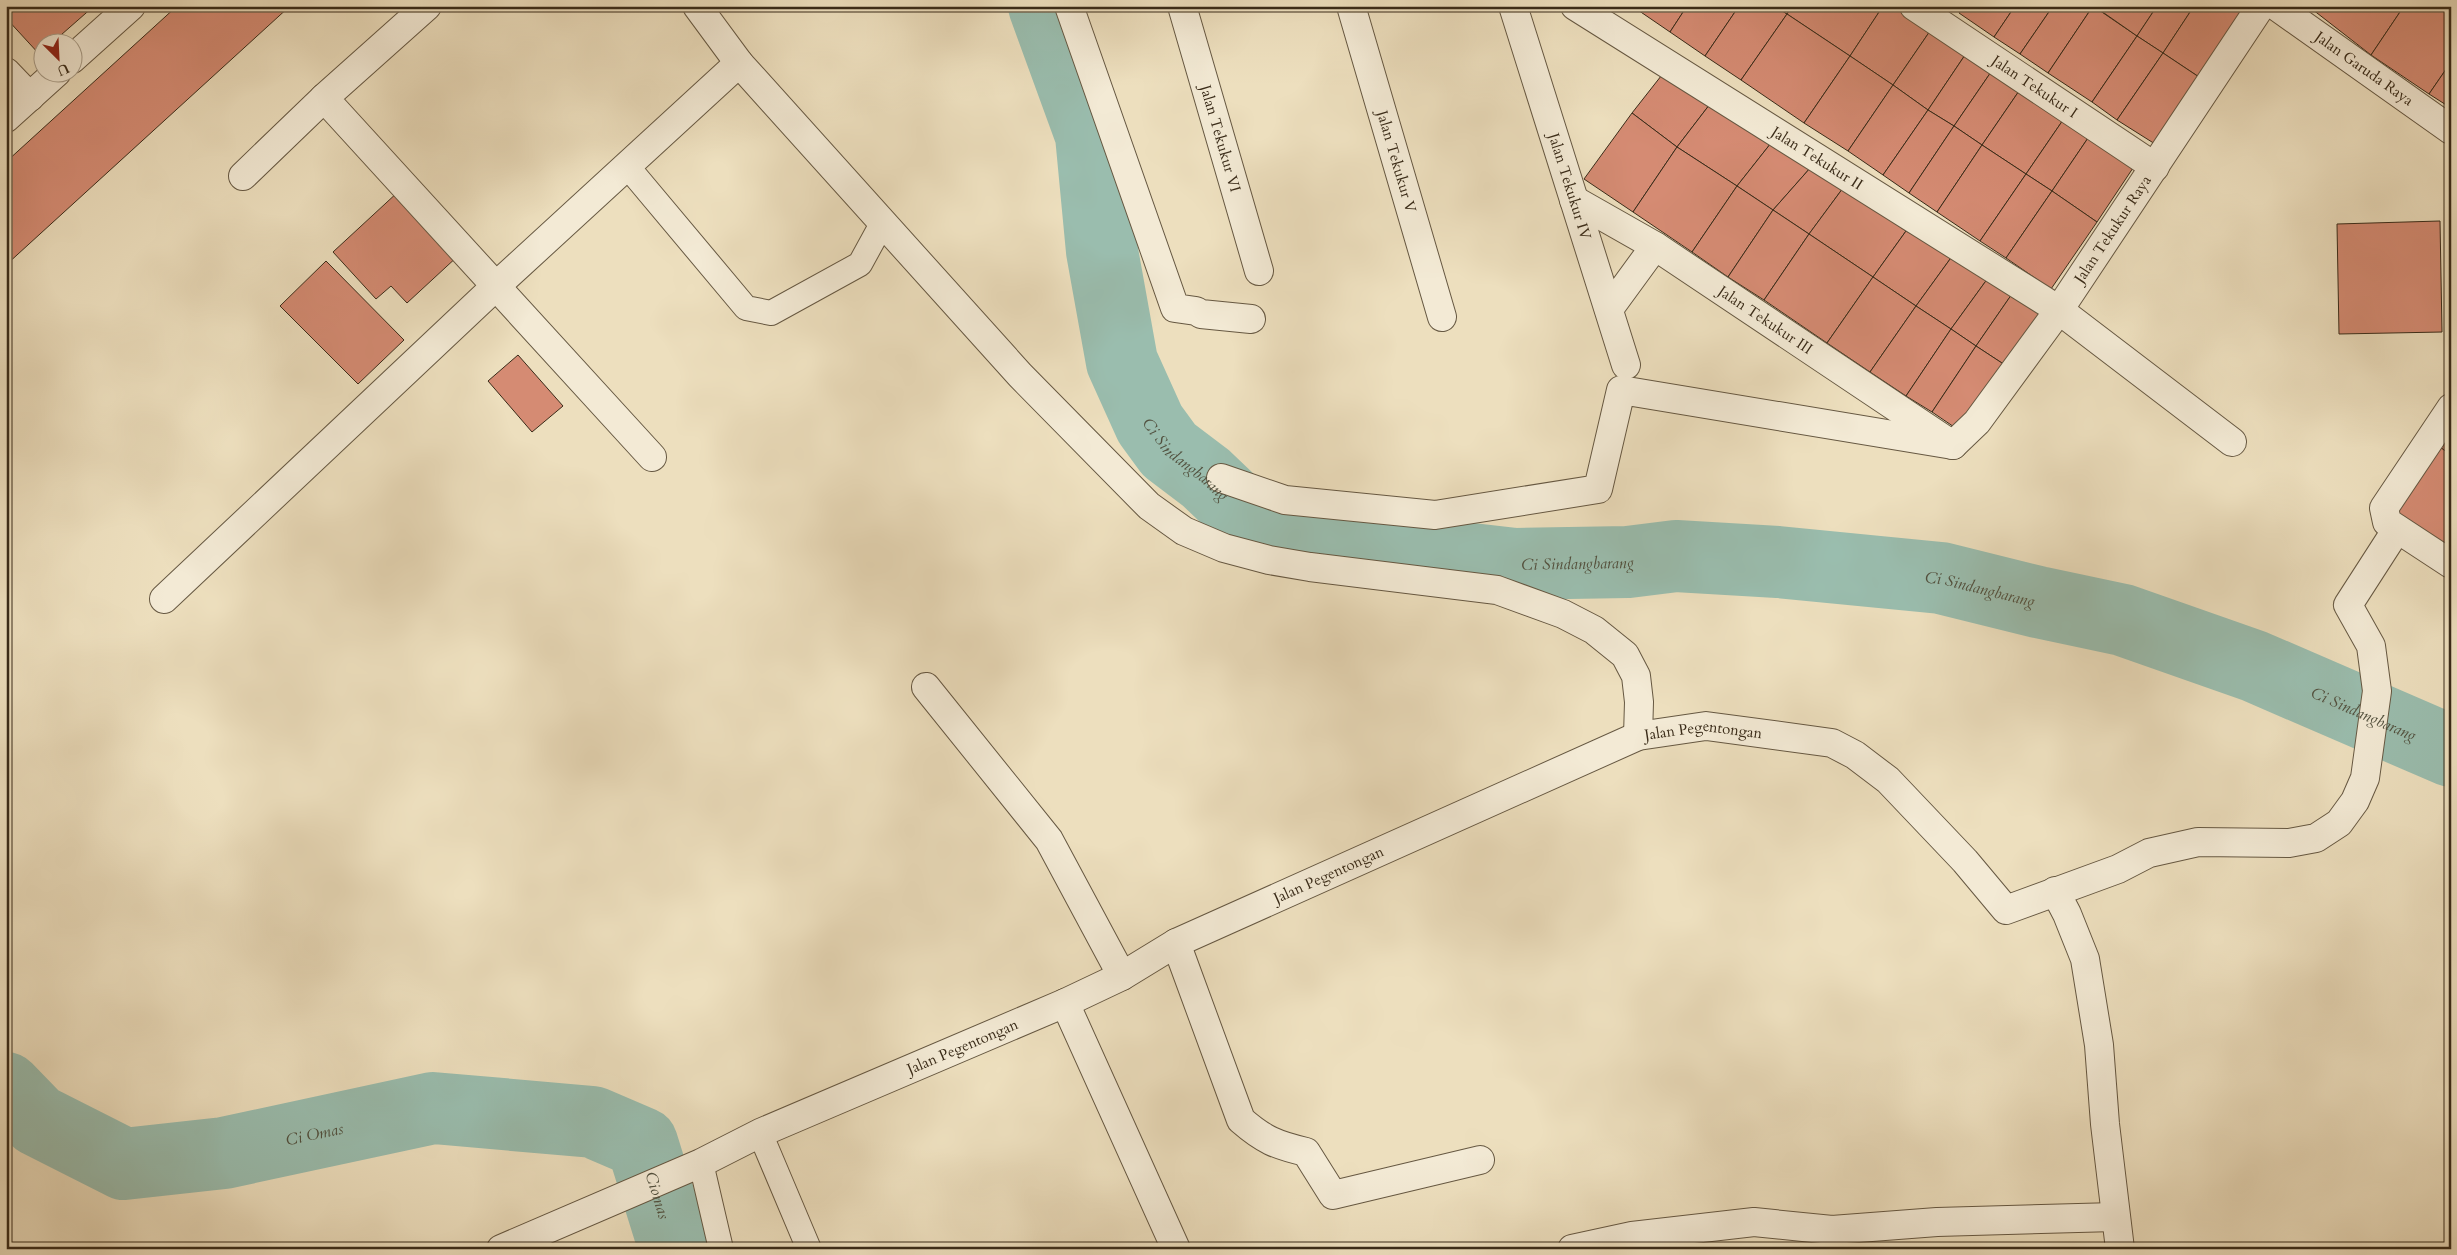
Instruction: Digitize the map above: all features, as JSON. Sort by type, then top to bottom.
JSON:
[{"type":"street","points":[[82,50],[131,6]]},
{"type":"street","points":[[243,176],[324,98],[427,6]]},
{"type":"street","points":[[697,6],[739,63],[1020,375],[1149,506],[1184,531],[1224,548],[1302,566],[1497,590],[1563,614],[1594,630],[1625,655],[1636,676],[1639,702],[1638,736]]},
{"type":"street","points":[[1069,6],[1175,308],[1196,311],[1201,314],[1251,318]]},
{"type":"street","name":"Jalan Tekukur VI","points":[[1182,6],[1258,271]]},
{"type":"street","name":"Jalan Tekukur V","points":[[1351,6],[1442,317]]},
{"type":"street","name":"Jalan Tekukur IV","points":[[1513,6],[1626,365]]},
{"type":"street","name":"Jalan Tekukur II","points":[[1575,6],[2059,310],[2232,442]]},
{"type":"street","name":"Jalan Tekukur I","points":[[1914,6],[2155,167]]},
{"type":"street","name":"Jalan Tekukur Raya","points":[[1953,445],[1977,422],[2059,310],[2261,6]]},
{"type":"street","name":"Jalan Garuda Raya","points":[[2276,6],[2451,130]]},
{"type":"street","points":[[164,599],[495,287],[739,63]]},
{"type":"street","points":[[6,72],[30,97]]},
{"type":"street","points":[[6,118],[46,82]]},
{"type":"street","points":[[324,98],[652,457]]},
{"type":"street","name":"Jalan Tekukur III","points":[[1574,200],[1655,246],[1953,445]]},
{"type":"street","points":[[1609,309],[1655,246]]},
{"type":"street","points":[[1221,478],[1285,500],[1435,515],[1598,489],[1621,390],[1953,445]]},
{"type":"street","points":[[2451,408],[2384,508],[2387,522],[2451,564]]},
{"type":"street","points":[[2120,1249],[2115,1217],[2099,1045],[2085,959],[2067,914],[2055,891],[2118,868],[2149,853],[2198,842],[2290,843],[2316,838],[2339,823],[2355,801],[2365,778],[2377,691],[2371,646],[2348,605],[2397,529]]},
{"type":"street","points":[[926,687],[1049,840],[1122,976]]},
{"type":"street","name":"Jalan Pegentongan","points":[[501,1249],[1065,1003],[1122,976],[1176,943],[1638,736],[1706,726],[1832,743],[1855,755],[1888,780],[1965,861],[2006,910],[2055,891]]},
{"type":"street","points":[[1176,943],[1241,1120],[1277,1146],[1306,1152],[1333,1195],[1480,1160]]},
{"type":"street","points":[[1065,1003],[1176,1249]]},
{"type":"street","points":[[1572,1249],[1632,1236],[1754,1222],[1832,1230],[1937,1222],[2115,1217]]},
{"type":"lane","points":[[627,166],[746,308],[771,313],[860,264],[883,222]]},
{"type":"lane","points":[[721,1152],[721,1249]]},
{"type":"lane","points":[[721,1152],[809,1249]]},
{"type":"building","points":[[6,6],[94,6],[64,32],[32,32],[32,46],[6,18]]},
{"type":"building","points":[[177,6],[290,6],[6,265],[6,162]]},
{"type":"building","points":[[1632,6],[1687,6],[1670,32]]},
{"type":"building","points":[[1687,6],[1739,6],[1705,56],[1670,32]]},
{"type":"building","points":[[1739,6],[1775,6],[1787,14],[1741,80],[1705,56]]},
{"type":"building","points":[[1775,6],[1792,6],[1787,14]]},
{"type":"building","points":[[1792,6],[1883,6],[1850,56],[1787,14]]},
{"type":"building","points":[[1883,6],[1893,6],[1930,31],[1893,85],[1850,56]]},
{"type":"building","points":[[1963,6],[2015,6],[1994,37],[1959,13]]},
{"type":"building","points":[[2015,6],[2053,6],[2020,54],[1994,37]]},
{"type":"building","points":[[2053,6],[2093,6],[2048,73],[2020,54]]},
{"type":"building","points":[[2093,6],[2137,36],[2092,102],[2048,73]]},
{"type":"building","points":[[2094,6],[2157,6],[2137,36]]},
{"type":"building","points":[[2157,6],[2194,6],[2163,53],[2137,36]]},
{"type":"building","points":[[2194,6],[2248,6],[2208,83],[2163,53]]},
{"type":"building","points":[[2308,6],[2404,6],[2371,55]]},
{"type":"building","points":[[2404,6],[2444,6],[2451,11],[2451,62],[2429,94],[2371,55]]},
{"type":"building","points":[[1787,14],[1850,56],[1804,123],[1741,80]]},
{"type":"building","points":[[1930,31],[1965,55],[1928,110],[1893,85]]},
{"type":"building","points":[[2137,36],[2163,53],[2117,120],[2092,102]]},
{"type":"building","points":[[2163,53],[2208,83],[2163,149],[2117,120]]},
{"type":"building","points":[[1965,55],[1991,72],[1954,126],[1928,110]]},
{"type":"building","points":[[1850,56],[1893,85],[1848,151],[1804,123]]},
{"type":"building","points":[[2451,62],[2451,108],[2429,94]]},
{"type":"building","points":[[1665,71],[1710,104],[1677,147],[1632,113]]},
{"type":"building","points":[[1991,72],[2019,91],[1982,145],[1954,126]]},
{"type":"building","points":[[1893,85],[1928,110],[1883,175],[1848,151]]},
{"type":"building","points":[[2019,91],[2063,120],[2026,174],[1982,145]]},
{"type":"building","points":[[1710,104],[1771,143],[1737,186],[1677,147]]},
{"type":"building","points":[[1928,110],[1954,126],[1909,193],[1883,175]]},
{"type":"building","points":[[1632,113],[1677,147],[1633,212],[1584,179]]},
{"type":"building","points":[[2063,120],[2088,138],[2052,191],[2026,174]]},
{"type":"building","points":[[1954,126],[1982,145],[1937,212],[1909,193]]},
{"type":"building","points":[[2088,138],[2133,168],[2097,222],[2052,191]]},
{"type":"building","points":[[1771,143],[1811,167],[1773,210],[1737,186]]},
{"type":"building","points":[[1982,145],[2026,174],[1980,241],[1937,212]]},
{"type":"building","points":[[1677,147],[1737,186],[1692,252],[1633,212]]},
{"type":"building","points":[[1811,167],[1843,188],[1809,234],[1773,210]]},
{"type":"building","points":[[2026,174],[2052,191],[2006,258],[1980,241]]},
{"type":"building","points":[[1737,186],[1773,210],[1728,277],[1692,252]]},
{"type":"building","points":[[1843,188],[1906,231],[1873,277],[1809,234]]},
{"type":"building","points":[[399,191],[459,255],[407,303],[391,286],[376,299],[333,252]]},
{"type":"building","points":[[2052,191],[2097,222],[2051,289],[2006,258]]},
{"type":"building","points":[[1773,210],[1809,234],[1764,300],[1728,277]]},
{"type":"building","points":[[2440,221],[2442,332],[2339,334],[2337,224]]},
{"type":"building","points":[[1906,231],[1953,255],[1916,306],[1873,277]]},
{"type":"building","points":[[1809,234],[1873,277],[1827,343],[1764,300]]},
{"type":"building","points":[[1953,255],[1988,278],[1951,329],[1916,306]]},
{"type":"building","points":[[326,261],[404,340],[358,384],[280,306]]},
{"type":"building","points":[[1873,277],[1916,306],[1870,372],[1827,343]]},
{"type":"building","points":[[1988,278],[2014,291],[1976,346],[1951,329]]},
{"type":"building","points":[[2014,291],[2044,307],[2005,365],[1976,346]]},
{"type":"building","points":[[1916,306],[1951,329],[1906,396],[1870,372]]},
{"type":"building","points":[[1951,329],[1976,346],[1932,412],[1906,396]]},
{"type":"building","points":[[1976,346],[2005,365],[1960,431],[1932,412]]},
{"type":"building","points":[[518,355],[563,406],[532,432],[488,381]]},
{"type":"building","points":[[2451,424],[2451,455],[2437,445]]},
{"type":"building","points":[[2437,445],[2451,455],[2451,551],[2391,512]]},
{"type":"waterway","name":"Ci Sindangbarang","points":[[1044,6],[1091,135],[1102,251],[1122,362],[1150,424],[1169,450],[1206,478],[1248,518],[1325,537],[1428,554],[1515,564],[1628,562],[1676,556],[1778,562],[1941,578],[2038,602],[2123,620],[2254,666],[2451,751]]},
{"type":"waterway","name":"Ci Omas","points":[[6,1088],[37,1120],[124,1164],[224,1153],[433,1108],[593,1122],[642,1143],[675,1249]]},
{"type":"water label","name":"Ciomas","points":[[658,1196]]}]
